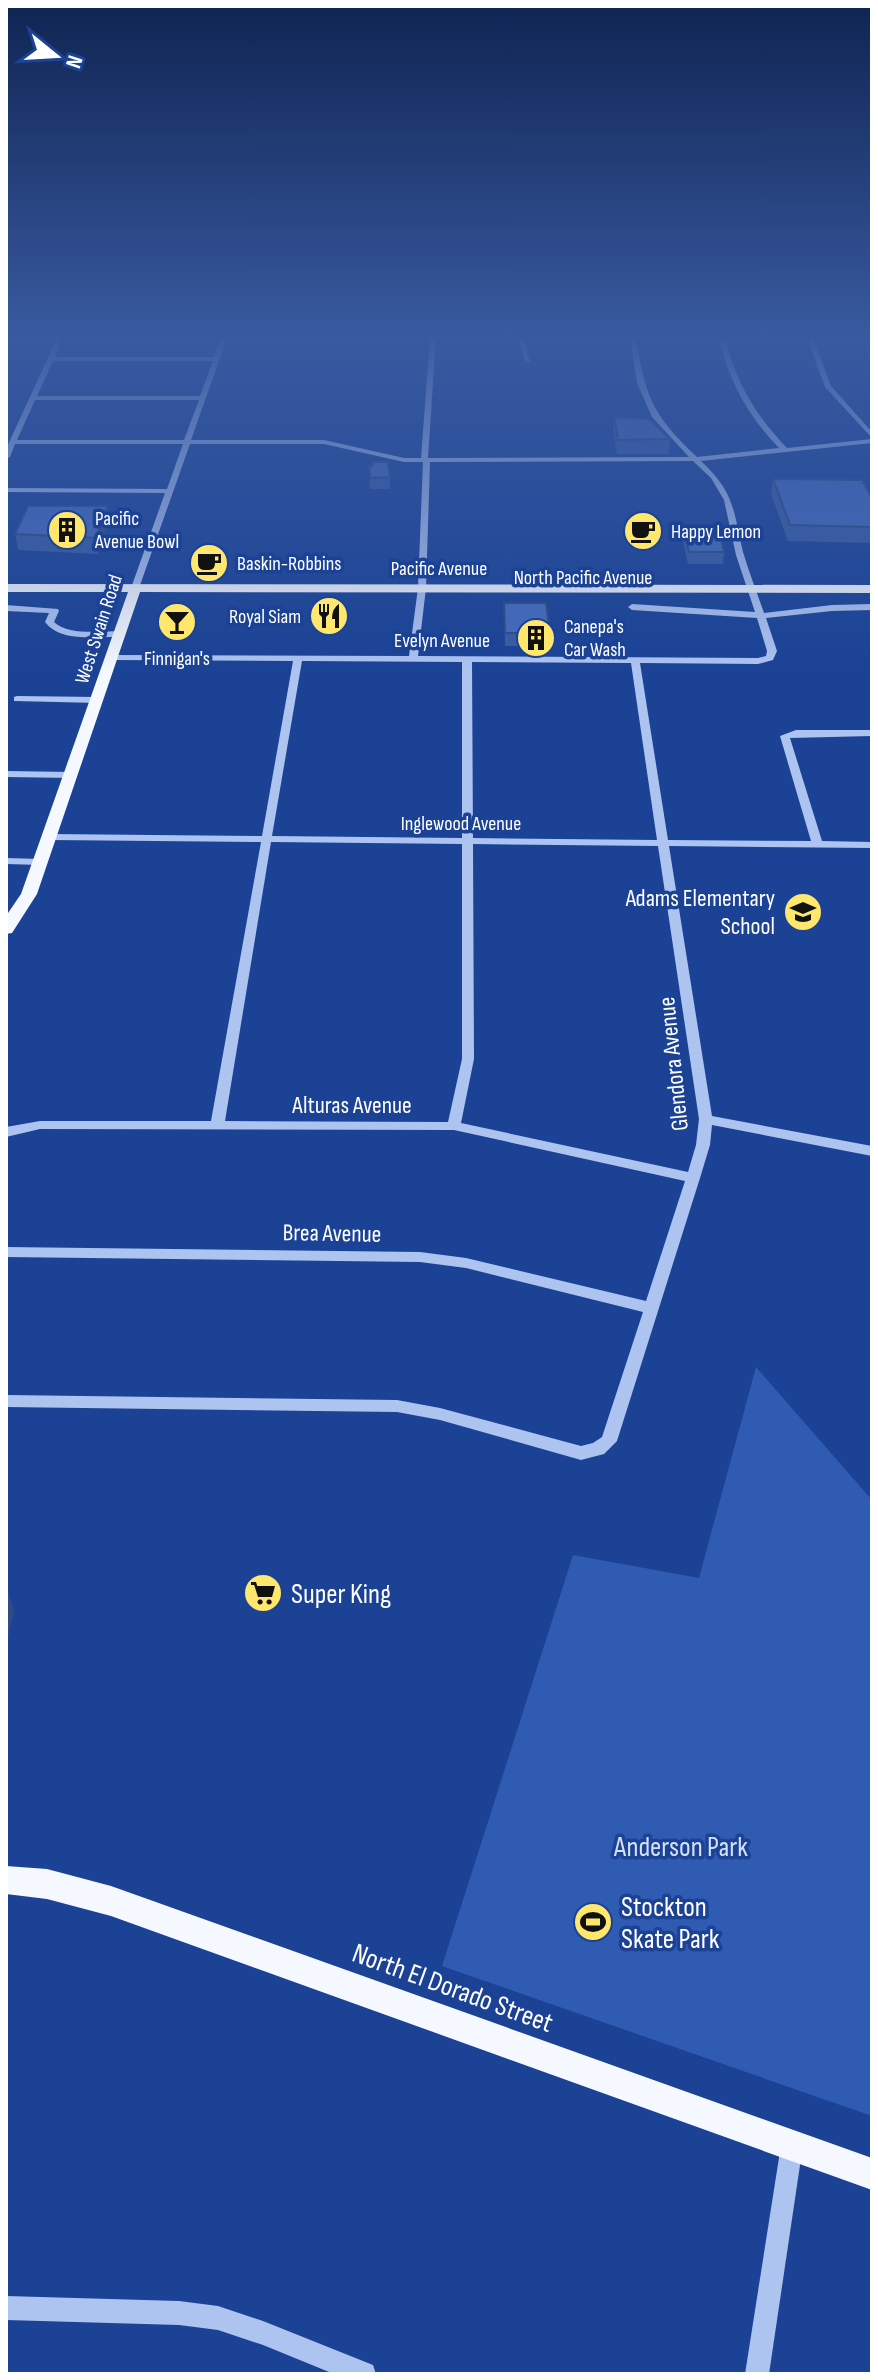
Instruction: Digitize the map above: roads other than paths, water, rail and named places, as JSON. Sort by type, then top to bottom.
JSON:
[{"type":"main road","points":[[751,593],[872,589]]},
{"type":"main road","name":"North Pacific Avenue","points":[[7,591],[751,593],[872,597]]},
{"type":"main road","name":"West Swain Road","points":[[6,929],[24,906],[41,862],[134,593]]},
{"type":"main road","name":"North El Dorado Street","points":[[6,1880],[47,1884],[111,1901],[872,2174]]},
{"type":"street","name":"West Swain Road","points":[[134,593],[184,449]]},
{"type":"street","points":[[354,449],[391,458],[425,460],[696,459],[783,449]]},
{"type":"street","points":[[413,658],[421,592],[426,449]]},
{"type":"street","points":[[685,449],[714,477],[728,500],[758,616]]},
{"type":"street","points":[[6,490],[169,491]]},
{"type":"street","points":[[632,607],[758,616],[872,607]]},
{"type":"street","points":[[6,608],[55,611],[49,622],[59,631],[121,634]]},
{"type":"street","name":"Evelyn Avenue","points":[[114,657],[758,661],[773,654],[758,616]]},
{"type":"street","points":[[217,1126],[298,657]]},
{"type":"street","points":[[454,1126],[468,1059],[467,658]]},
{"type":"street","name":"Glendora Avenue","points":[[6,1401],[397,1406],[440,1414],[581,1453],[598,1449],[609,1441],[703,1145],[706,1119],[635,659]]},
{"type":"street","points":[[17,699],[98,700]]},
{"type":"street","points":[[818,845],[785,736],[796,733],[872,733]]},
{"type":"street","points":[[6,774],[72,775]]},
{"type":"street","name":"Inglewood Avenue","points":[[50,837],[872,845]]},
{"type":"street","points":[[6,861],[41,862]]},
{"type":"street","points":[[706,1119],[872,1151]]},
{"type":"street","name":"Alturas Avenue","points":[[6,1132],[40,1125],[454,1126],[693,1178]]},
{"type":"street","name":"Brea Avenue","points":[[6,1252],[420,1257],[466,1263],[651,1308]]},
{"type":"street","points":[[757,2374],[792,2145]]},
{"type":"street","points":[[6,2308],[179,2313],[218,2318],[364,2374]]},
{"type":"place","name":"Pacific Avenue Bowl","points":[[67,530]]},
{"type":"place","name":"Happy Lemon","points":[[643,531]]},
{"type":"place","name":"Baskin-Robbins","points":[[209,563]]},
{"type":"place","name":"Royal Siam","points":[[329,616]]},
{"type":"place","name":"Finnigan's","points":[[177,622]]},
{"type":"place","name":"Canepa's Car Wash","points":[[536,638]]},
{"type":"place","name":"Adams Elementary School","points":[[803,912]]},
{"type":"place","name":"Super King","points":[[263,1593]]},
{"type":"place","name":"Stockton Skate Park","points":[[593,1922]]},
{"type":"park label","name":"Anderson Park","points":[[681,1846]]}]
